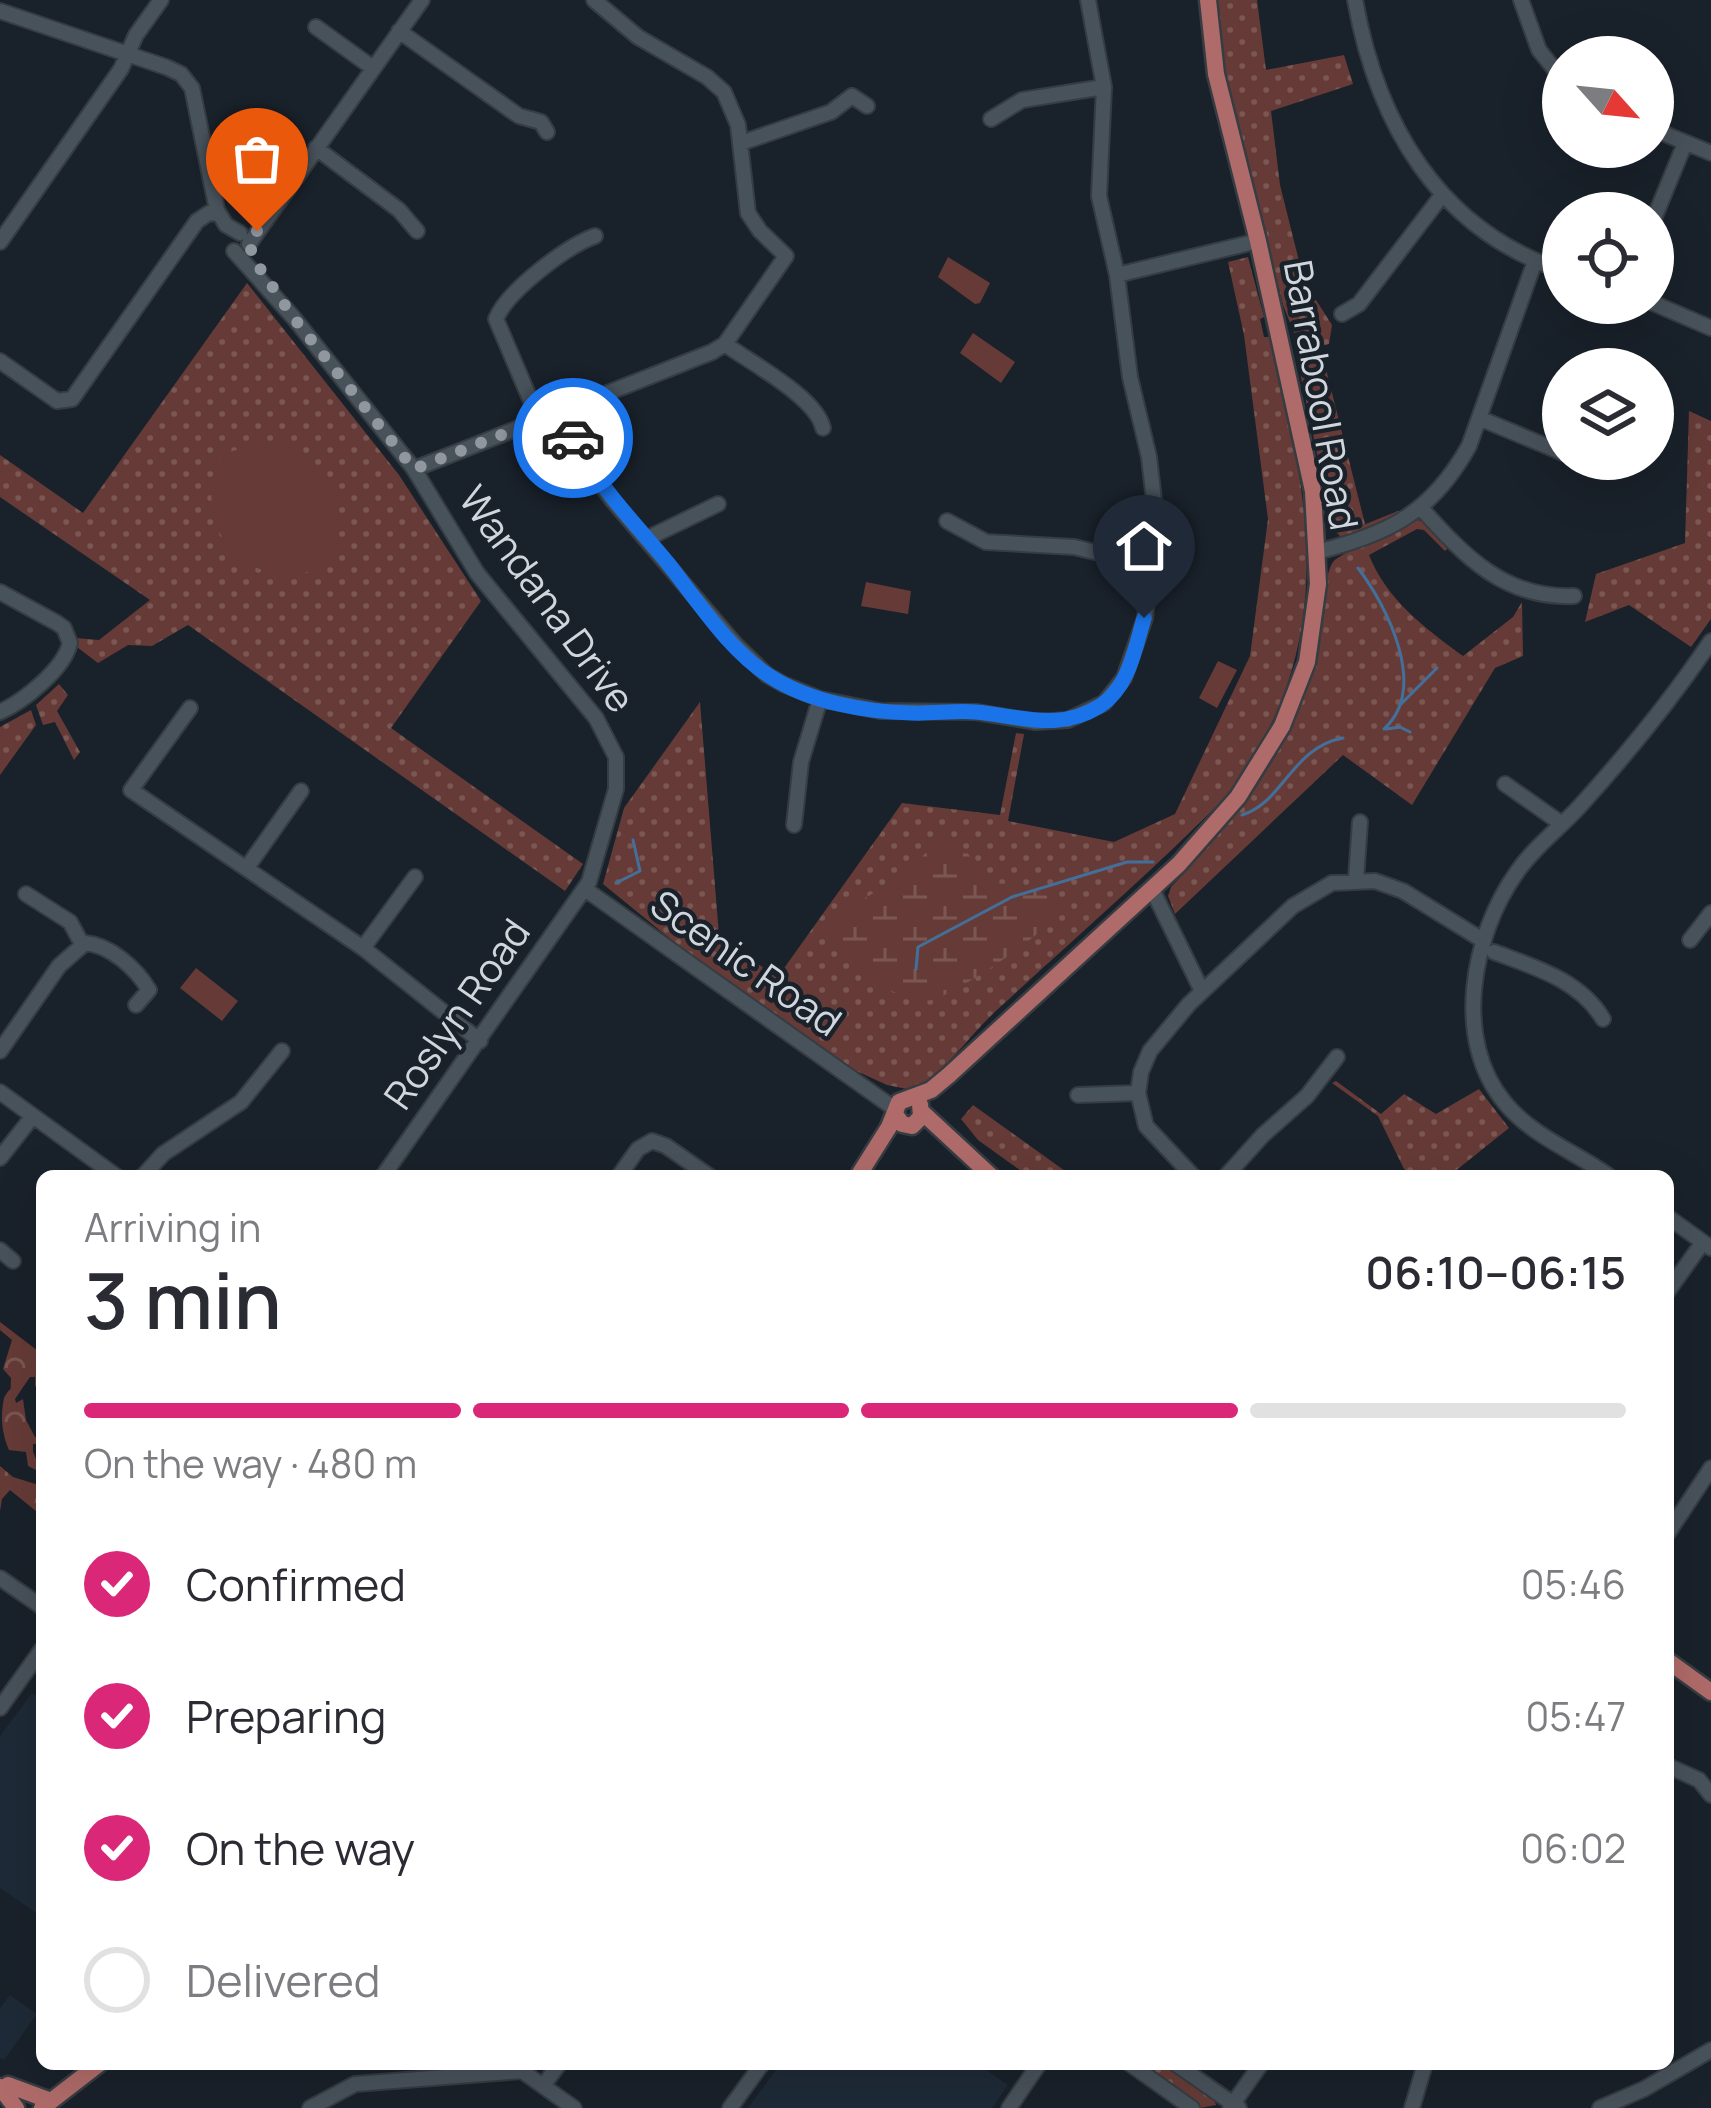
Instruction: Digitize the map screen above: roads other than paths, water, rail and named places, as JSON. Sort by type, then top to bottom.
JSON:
[{"type":"main road","name":"Barrabool Road","points":[[862,1170],[931,1090],[1152,889],[1238,797],[1282,726],[1307,662],[1318,584],[1313,491],[1216,74],[1208,0]]},
{"type":"main road","name":"Scenic Road","points":[[909,1112],[983,1170]]},
{"type":"main road","points":[[1674,1665],[1711,1692]]},
{"type":"main road","points":[[3,2083],[57,2105],[93,2070]]},
{"type":"main road","points":[[3,2083],[16,2108]]},
{"type":"main road","points":[[3,2083],[30,2108]]},
{"type":"street","points":[[0,242],[121,69],[160,0]]},
{"type":"street","points":[[240,242],[268,213],[422,0]]},
{"type":"street","points":[[414,469],[702,358],[724,344],[786,256],[748,213],[741,143],[734,110],[724,92],[638,37],[594,0]]},
{"type":"street","points":[[560,412],[601,486],[767,675],[820,699],[880,711],[976,712],[1036,722],[1068,720],[1115,692],[1144,618],[1154,566],[1154,487],[1099,196],[1104,87],[1088,0]]},
{"type":"street","points":[[1355,0],[1373,78],[1408,150],[1443,194],[1492,236],[1542,264]]},
{"type":"street","points":[[1520,0],[1542,54]]},
{"type":"street","name":"Wandana Drive","points":[[0,11],[174,70],[188,80],[214,216],[240,242],[414,469],[477,573],[610,740],[618,768],[616,789],[585,889]]},
{"type":"street","points":[[316,27],[373,68]]},
{"type":"street","points":[[399,32],[519,116],[545,121]]},
{"type":"street","points":[[991,119],[1022,100],[1104,87]]},
{"type":"street","points":[[741,143],[831,112],[854,89],[867,106]]},
{"type":"street","points":[[1674,138],[1711,153]]},
{"type":"street","points":[[1665,192],[1685,143]]},
{"type":"street","points":[[316,148],[399,209],[417,231]]},
{"type":"street","points":[[1342,314],[1360,304],[1443,194]]},
{"type":"street","points":[[0,361],[57,401],[72,399],[197,221],[214,216]]},
{"type":"street","points":[[539,420],[496,319],[506,302],[568,249],[595,236]]},
{"type":"street","points":[[1117,275],[1258,241]]},
{"type":"street","points":[[1316,552],[1395,527],[1421,508],[1456,469],[1535,261]]},
{"type":"street","points":[[1674,312],[1711,328]]},
{"type":"street","points":[[724,344],[806,402],[823,428]]},
{"type":"street","points":[[1479,418],[1542,444]]},
{"type":"street","points":[[648,538],[718,504]]},
{"type":"street","points":[[1421,508],[1478,566],[1540,597],[1574,596]]},
{"type":"street","points":[[947,521],[986,542],[1074,547],[1154,566]]},
{"type":"street","points":[[0,592],[57,623],[70,643],[58,665],[19,702],[0,712]]},
{"type":"street","points":[[1600,1170],[1525,1124],[1491,1083],[1475,1028],[1476,981],[1517,872],[1664,707],[1711,641]]},
{"type":"street","points":[[794,825],[801,762],[820,699]]},
{"type":"street","points":[[190,709],[131,790],[363,948],[480,1040]]},
{"type":"street","points":[[1505,784],[1562,824]]},
{"type":"street","points":[[248,866],[301,791]]},
{"type":"street","points":[[1356,879],[1360,822]]},
{"type":"street","points":[[363,948],[415,877]]},
{"type":"street","points":[[1187,1170],[1146,1126],[1138,1094],[1150,1051],[1202,991],[1310,892],[1332,883],[1356,879],[1397,887],[1489,947],[1554,975],[1589,1000],[1603,1019]]},
{"type":"street","name":"Roslyn Road","points":[[387,1170],[585,889]]},
{"type":"street","name":"Scenic Road","points":[[585,889],[868,1090],[909,1112]]},
{"type":"street","points":[[1152,889],[1202,991]]},
{"type":"street","points":[[26,894],[68,920],[82,944]]},
{"type":"street","points":[[1690,940],[1711,913]]},
{"type":"street","points":[[0,1051],[57,970],[82,944],[94,944],[118,957],[152,986],[136,1005]]},
{"type":"street","points":[[148,1170],[241,1102],[282,1051]]},
{"type":"street","points":[[1231,1170],[1307,1096],[1337,1057]]},
{"type":"street","points":[[0,1092],[108,1170]]},
{"type":"street","points":[[1078,1095],[1138,1094]]},
{"type":"street","points":[[0,1158],[33,1117]]},
{"type":"street","points":[[623,1170],[638,1149],[652,1141],[699,1170]]},
{"type":"street","points":[[1674,1221],[1707,1245],[1674,1284]]},
{"type":"street","points":[[0,1250],[13,1262]]},
{"type":"street","points":[[1674,1524],[1711,1468]]},
{"type":"street","points":[[0,1578],[36,1603]]},
{"type":"street","points":[[0,1708],[36,1657]]},
{"type":"street","points":[[1674,1769],[1700,1780],[1711,1795]]},
{"type":"street","points":[[1600,2108],[1658,2082],[1711,2050]]},
{"type":"street","points":[[352,2070],[355,2084]]},
{"type":"street","points":[[543,2086],[555,2070]]},
{"type":"street","points":[[730,2108],[758,2070]]},
{"type":"street","points":[[1009,2108],[1035,2070]]},
{"type":"street","points":[[1138,2070],[1192,2108]]},
{"type":"street","points":[[1184,2070],[1234,2107],[1257,2070]]},
{"type":"street","points":[[1412,2108],[1423,2070]]},
{"type":"street","points":[[321,2106],[355,2084],[522,2071],[574,2108]]},
{"type":"waterway","points":[[1358,568],[1391,625],[1403,670],[1397,712],[1384,729]]},
{"type":"waterway","points":[[1400,705],[1437,668]]},
{"type":"waterway","points":[[1386,729],[1400,727],[1410,732]]},
{"type":"waterway","points":[[1242,815],[1268,799],[1311,752],[1343,738]]},
{"type":"waterway","points":[[616,883],[640,871],[633,840]]},
{"type":"waterway","points":[[916,969],[918,947],[1012,897],[1127,862],[1153,862]]}]
